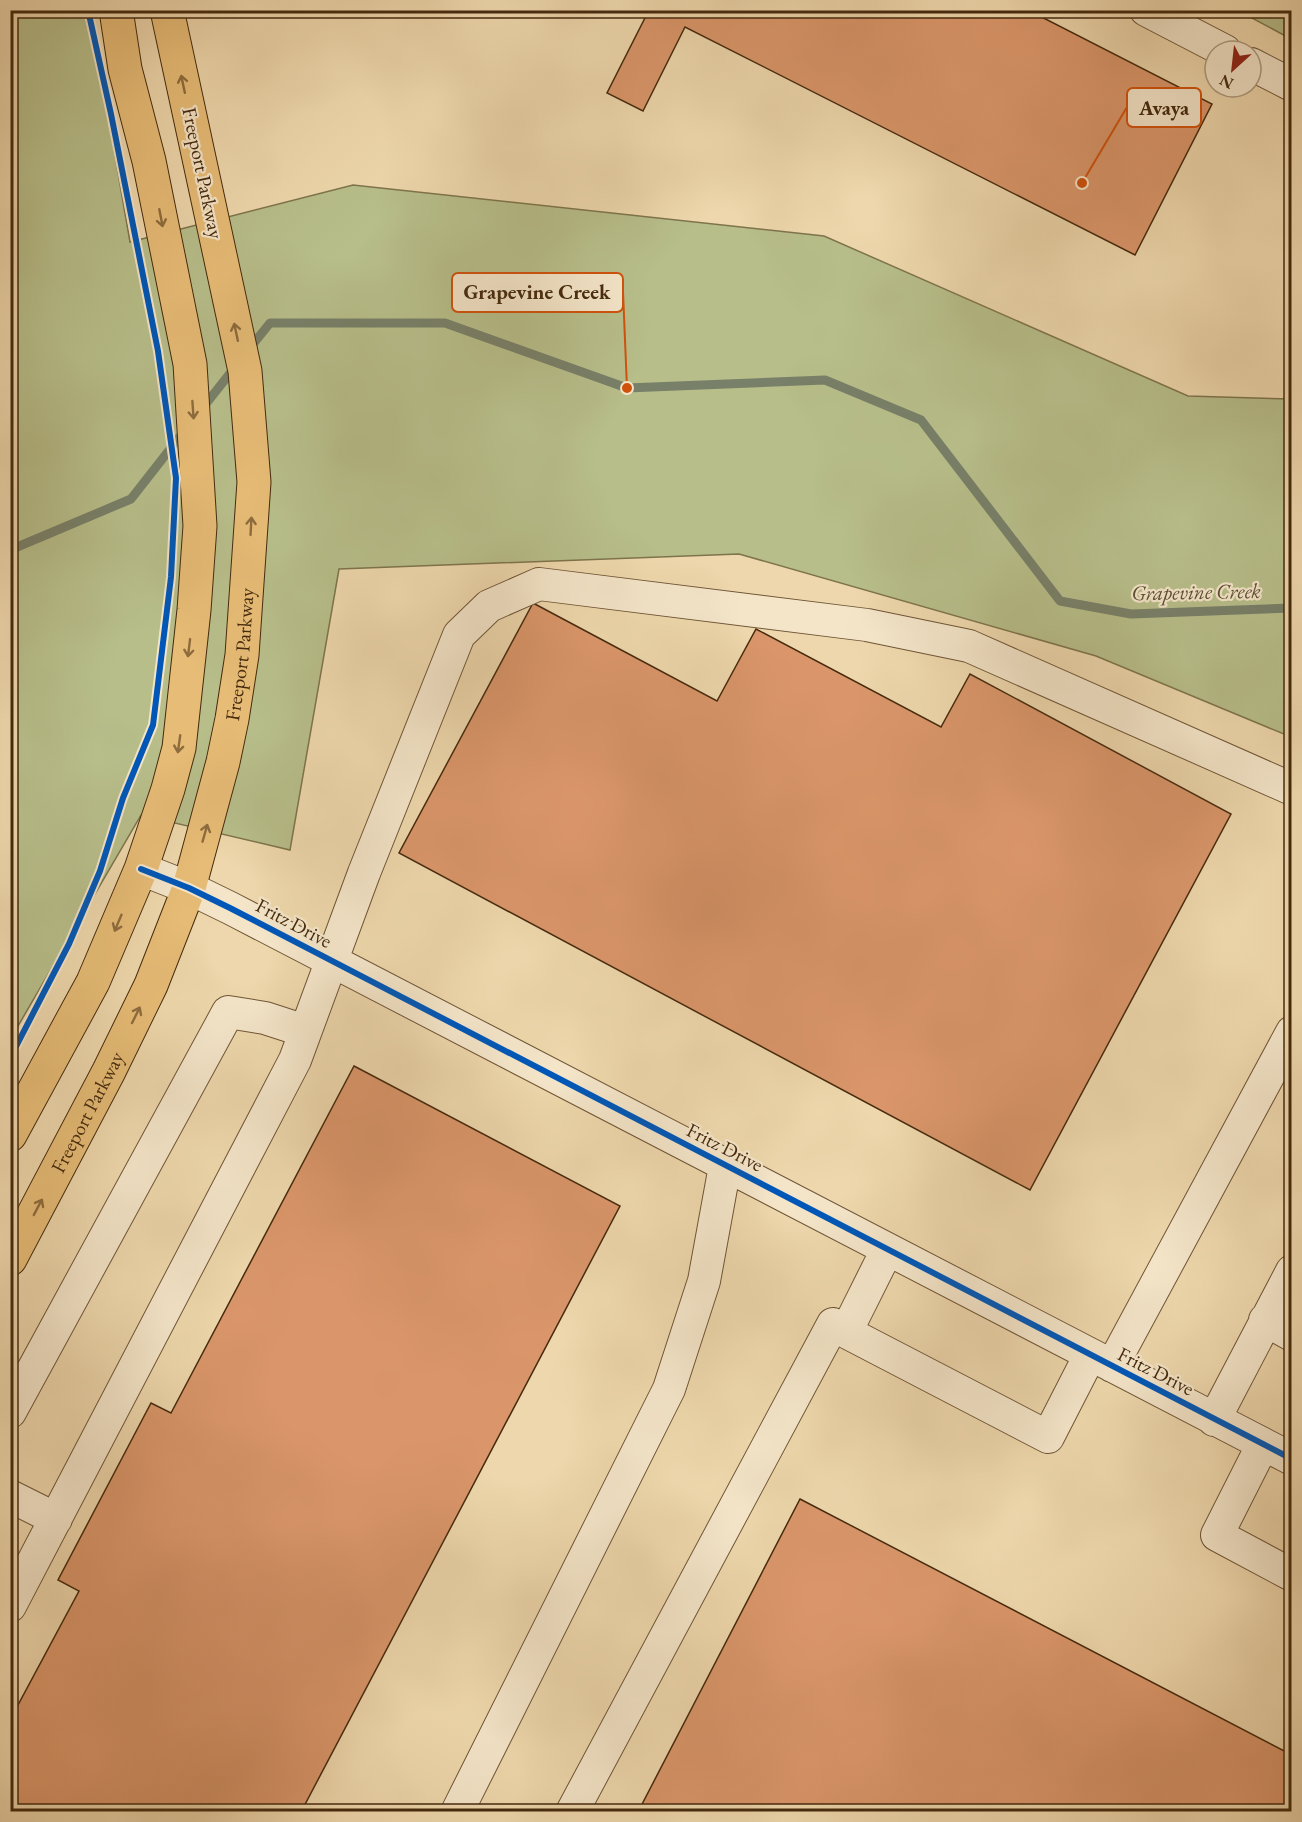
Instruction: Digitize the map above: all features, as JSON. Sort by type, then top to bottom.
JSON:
[{"type":"main road","points":[[10,1136],[93,982],[141,869],[179,748],[194,610],[200,526],[190,364],[149,161],[125,69],[116,10]]},
{"type":"main road","name":"Freeport Parkway","points":[[10,1259],[109,1071],[151,985],[189,888],[215,798],[232,719],[242,655],[254,482],[244,371],[167,10]]},
{"type":"street","points":[[1146,10],[1203,39]]},
{"type":"street","points":[[1263,70],[1292,85]]},
{"type":"street","points":[[10,1606],[295,1060],[364,873],[459,635],[489,606],[539,584],[867,625],[969,646],[1292,789]]},
{"type":"street","name":"Fritz Drive","points":[[141,869],[189,888],[1292,1459]]},
{"type":"street","points":[[10,1412],[228,1012],[265,1018],[305,1031]]},
{"type":"street","points":[[572,1812],[833,1324],[1048,1437],[1101,1360],[1292,1032]]},
{"type":"street","points":[[457,1812],[669,1389],[704,1281],[725,1166]]},
{"type":"street","points":[[846,1332],[887,1250]]},
{"type":"street","points":[[1214,1420],[1278,1328],[1292,1271]]},
{"type":"street","points":[[1263,1444],[1217,1535],[1292,1575]]},
{"type":"street","points":[[10,1496],[56,1519]]},
{"type":"green space","points":[[11,11],[90,11],[130,242],[353,185],[824,236],[1188,396],[1291,399],[1291,737],[1096,656],[739,554],[339,569],[290,850],[141,815],[11,1038]]},
{"type":"green space","points":[[1239,11],[1291,11],[1291,39]]},
{"type":"building","points":[[649,10],[1028,10],[1212,104],[1135,255],[685,27],[643,111],[607,93]]},
{"type":"building","points":[[533,603],[717,701],[756,629],[941,727],[970,674],[1231,814],[1030,1190],[399,853]]},
{"type":"building","points":[[354,1066],[620,1206],[301,1812],[10,1812],[10,1720],[79,1591],[58,1580],[151,1403],[171,1413]]},
{"type":"building","points":[[800,1499],[1292,1755],[1292,1812],[638,1812]]},
{"type":"waterway","name":"Grapevine Creek","points":[[249,349],[270,323],[445,323],[627,388],[825,380],[921,420],[1060,601],[1131,614],[1292,608]]},
{"type":"waterway","name":"Grapevine Creek","points":[[201,410],[235,367]]},
{"type":"waterway","name":"Grapevine Creek","points":[[10,550],[131,499],[185,430]]},
{"type":"cycle path","points":[[10,1058],[69,944],[100,871],[123,798],[153,725],[171,577],[176,478],[158,351],[88,10]]},
{"type":"cycle path","points":[[141,869],[189,888],[230,908],[1292,1459]]},
{"type":"place","name":"Avaya","points":[[1082,183]]},
{"type":"place","name":"Grapevine Creek","points":[[627,388]]}]
